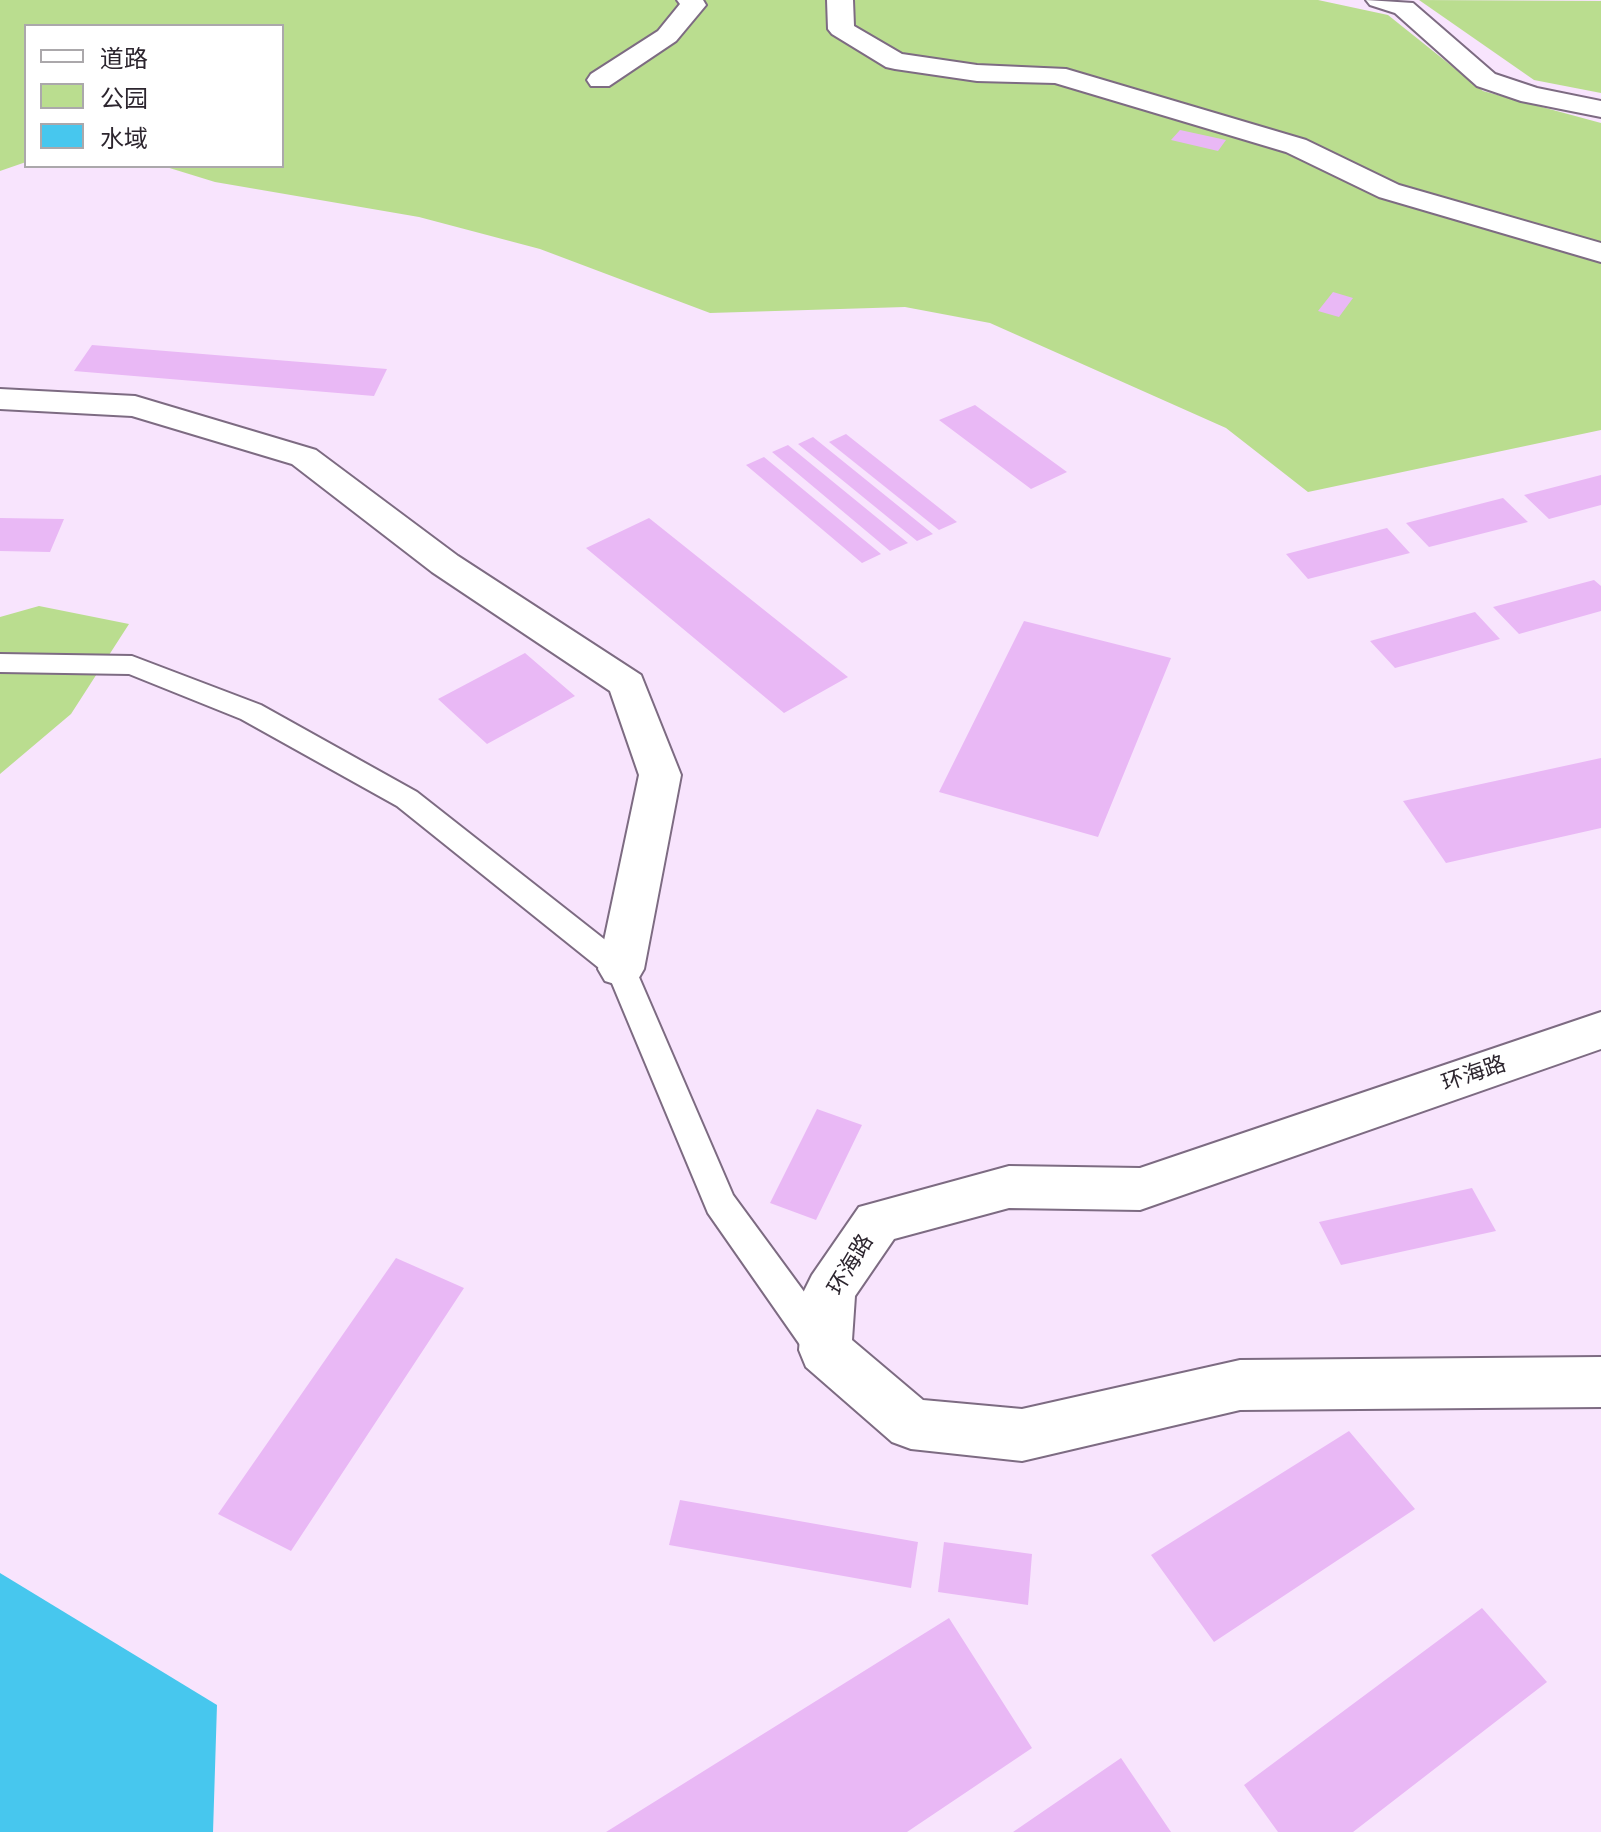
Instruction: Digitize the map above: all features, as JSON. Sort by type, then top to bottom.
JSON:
[{"type":"street","points":[[600,80],[667,36],[693,5],[690,0]]},
{"type":"street","points":[[840,0],[841,29],[895,61],[977,73],[1057,75],[1296,146],[1389,191],[1601,253]]},
{"type":"street","points":[[1379,0],[1404,8],[1486,80],[1531,95],[1601,109]]},
{"type":"street","points":[[0,399],[135,406],[304,457],[445,564],[627,684],[660,775],[621,969]]},
{"type":"street","name":"环海路","points":[[825,1350],[830,1291],[877,1222],[1009,1187],[1140,1189],[1601,1030]]},
{"type":"street","points":[[825,1350],[911,1424],[1022,1435],[1240,1385],[1601,1382]]},
{"type":"lane","points":[[0,663],[132,665],[251,712],[407,799],[621,969],[720,1203],[825,1350]]},
{"type":"green space","points":[[0,0],[1318,0],[1388,15],[1483,91],[1601,123],[1601,430],[1308,492],[1226,428],[990,323],[905,307],[710,313],[540,249],[419,217],[215,182],[170,168],[284,168],[284,24],[24,24],[24,163],[0,171]]},
{"type":"green space","points":[[1419,0],[1601,1],[1601,93],[1534,80]]},
{"type":"green space","points":[[39,606],[129,624],[71,714],[0,774],[0,617]]},
{"type":"water","points":[[0,1573],[217,1705],[213,1832],[0,1832]]},
{"type":"building","points":[[1180,130],[1226,140],[1218,151],[1171,140]]},
{"type":"building","points":[[1333,292],[1353,298],[1339,317],[1318,311]]},
{"type":"building","points":[[92,345],[387,369],[374,396],[74,371]]},
{"type":"building","points":[[975,405],[1067,472],[1031,489],[939,420]]},
{"type":"building","points":[[846,434],[957,522],[939,530],[829,442]]},
{"type":"building","points":[[813,437],[933,534],[917,541],[798,444]]},
{"type":"building","points":[[788,445],[908,543],[890,551],[772,452]]},
{"type":"building","points":[[764,457],[881,554],[862,563],[746,465]]},
{"type":"building","points":[[1601,475],[1601,505],[1549,519],[1524,495]]},
{"type":"building","points":[[1503,498],[1528,522],[1429,547],[1406,523]]},
{"type":"building","points":[[0,518],[64,519],[50,552],[0,551]]},
{"type":"building","points":[[649,518],[848,677],[784,713],[586,548]]},
{"type":"building","points":[[1387,528],[1410,553],[1308,579],[1286,554]]},
{"type":"building","points":[[1594,580],[1601,586],[1601,611],[1519,634],[1493,607]]},
{"type":"building","points":[[1475,612],[1500,639],[1395,668],[1370,641]]},
{"type":"building","points":[[1024,621],[1171,658],[1098,837],[939,792]]},
{"type":"building","points":[[525,653],[575,696],[487,744],[438,699]]},
{"type":"building","points":[[1601,758],[1601,828],[1446,863],[1403,801]]},
{"type":"building","points":[[817,1109],[862,1125],[816,1220],[770,1203]]},
{"type":"building","points":[[1472,1188],[1496,1231],[1341,1265],[1319,1222]]},
{"type":"building","points":[[396,1258],[464,1288],[291,1551],[218,1514]]},
{"type":"building","points":[[1349,1431],[1415,1509],[1214,1642],[1151,1555]]},
{"type":"building","points":[[680,1500],[918,1542],[911,1588],[669,1545]]},
{"type":"building","points":[[944,1542],[1032,1554],[1028,1605],[938,1592]]},
{"type":"building","points":[[1482,1608],[1547,1682],[1353,1832],[1278,1832],[1244,1785]]},
{"type":"building","points":[[949,1618],[1032,1748],[907,1832],[606,1832]]},
{"type":"building","points":[[1121,1758],[1171,1832],[1013,1832]]}]
